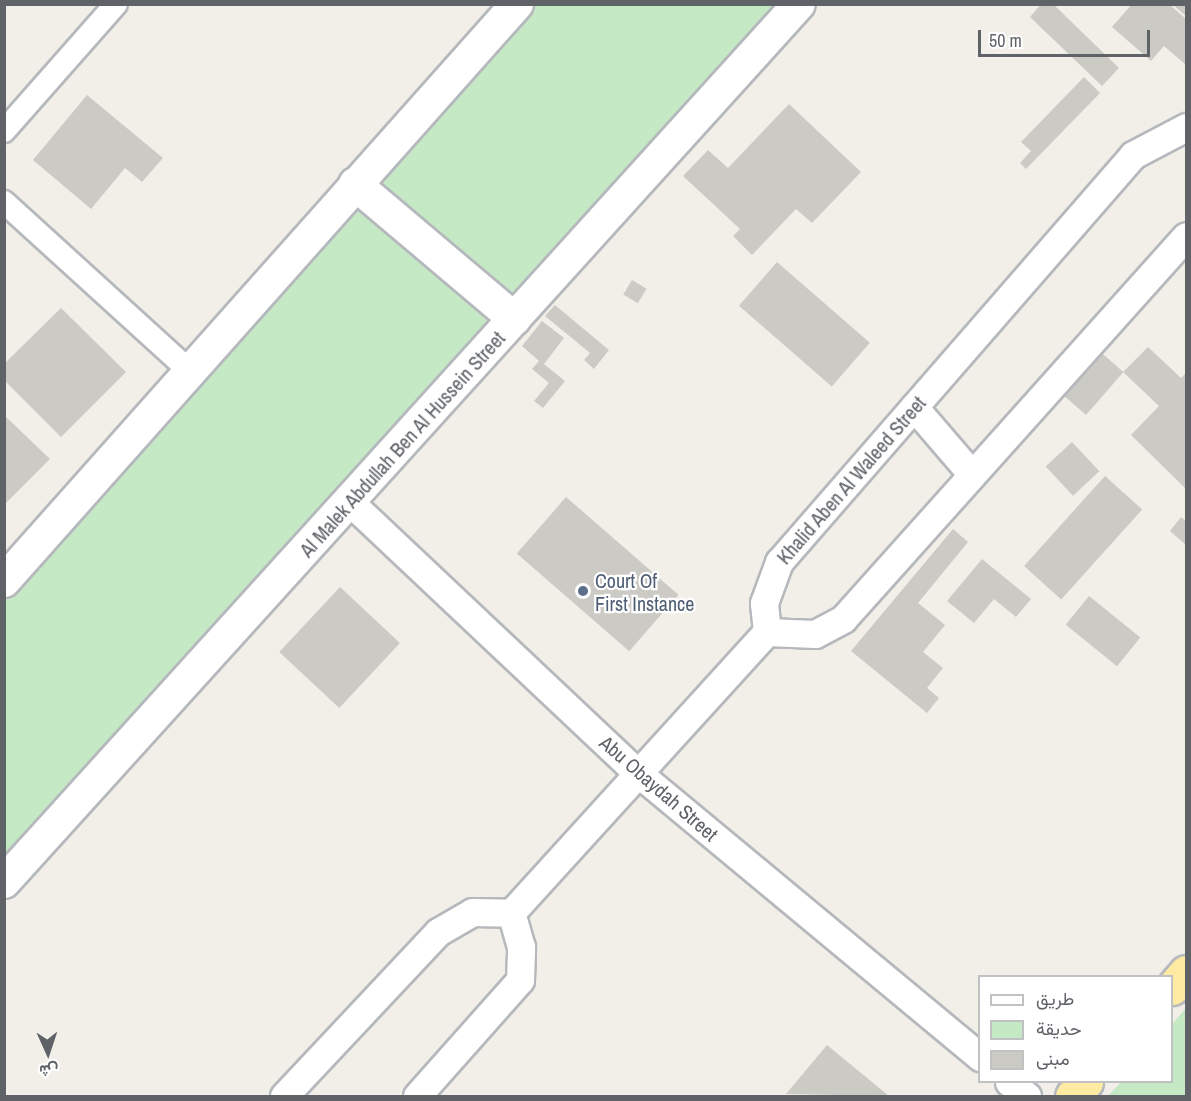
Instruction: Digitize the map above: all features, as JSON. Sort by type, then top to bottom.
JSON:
[{"type":"highway","points":[[1173,987],[1186,972]]},
{"type":"highway","points":[[1072,1096],[1085,1083]]},
{"type":"main road","points":[[4,581],[517,4]]},
{"type":"main road","name":"Al Malek Abdullah Ben Al Hussein Street","points":[[4,882],[351,503],[799,4]]},
{"type":"main road","points":[[355,184],[515,319]]},
{"type":"street","points":[[4,131],[116,4]]},
{"type":"street","name":"Khalid Aben Al Waleed Street","points":[[767,632],[764,603],[779,562],[1133,155],[1186,128]]},
{"type":"street","points":[[4,202],[190,371]]},
{"type":"street","points":[[511,914],[767,632],[814,634],[843,619],[970,472],[1186,236]]},
{"type":"street","points":[[914,407],[970,472]]},
{"type":"street","name":"Abu Obaydah Street","points":[[351,503],[638,773],[978,1055]]},
{"type":"street","points":[[284,1096],[438,932],[472,912],[511,914]]},
{"type":"street","points":[[417,1096],[520,980],[521,947],[511,914]]},
{"type":"street","points":[[1010,1083],[1027,1096]]},
{"type":"green space","points":[[528,5],[784,5],[5,886],[5,585]]},
{"type":"green space","points":[[1186,1008],[1186,1096],[1108,1096],[1120,1083],[1173,1083],[1173,1023]]},
{"type":"building","points":[[1041,4],[1053,4],[1119,68],[1102,86],[1030,17]]},
{"type":"building","points":[[1132,4],[1169,4],[1186,19],[1186,65],[1164,46],[1151,61],[1112,27]]},
{"type":"building","points":[[1172,4],[1186,4],[1186,16]]},
{"type":"building","points":[[1084,77],[1100,93],[1026,169],[1020,163],[1031,151],[1021,142]]},
{"type":"building","points":[[87,95],[163,158],[142,182],[125,168],[91,209],[33,160]]},
{"type":"building","points":[[789,104],[861,172],[812,223],[796,209],[752,255],[733,236],[740,229],[683,176],[708,150],[728,168]]},
{"type":"building","points":[[777,262],[870,343],[832,386],[739,306]]},
{"type":"building","points":[[632,280],[647,289],[638,303],[623,295]]},
{"type":"building","points":[[555,305],[609,350],[594,369],[584,360],[590,353],[545,316]]},
{"type":"building","points":[[61,308],[126,372],[61,437],[4,380],[4,364]]},
{"type":"building","points":[[542,321],[564,338],[544,364],[565,381],[543,408],[534,401],[549,383],[532,369],[539,361],[522,346]]},
{"type":"building","points":[[1148,347],[1181,378],[1186,373],[1186,489],[1131,435],[1159,406],[1123,372]]},
{"type":"building","points":[[1097,349],[1123,372],[1086,415],[1060,392]]},
{"type":"building","points":[[4,415],[50,459],[4,505]]},
{"type":"building","points":[[1072,442],[1099,471],[1073,496],[1046,467]]},
{"type":"building","points":[[1105,476],[1142,509],[1061,599],[1024,566]]},
{"type":"building","points":[[566,497],[678,595],[629,651],[517,554]]},
{"type":"building","points":[[1181,517],[1186,521],[1186,545],[1170,531]]},
{"type":"building","points":[[953,529],[968,542],[918,603],[945,625],[923,652],[943,668],[927,688],[939,698],[927,713],[851,651]]},
{"type":"building","points":[[982,559],[1031,599],[1016,617],[994,599],[974,623],[947,601]]},
{"type":"building","points":[[340,587],[400,643],[339,708],[279,652]]},
{"type":"building","points":[[1089,596],[1140,638],[1117,666],[1066,625]]},
{"type":"building","points":[[827,1045],[889,1096],[786,1094]]},
{"type":"place","name":"Court Of First Instance","points":[[583,591]]}]
